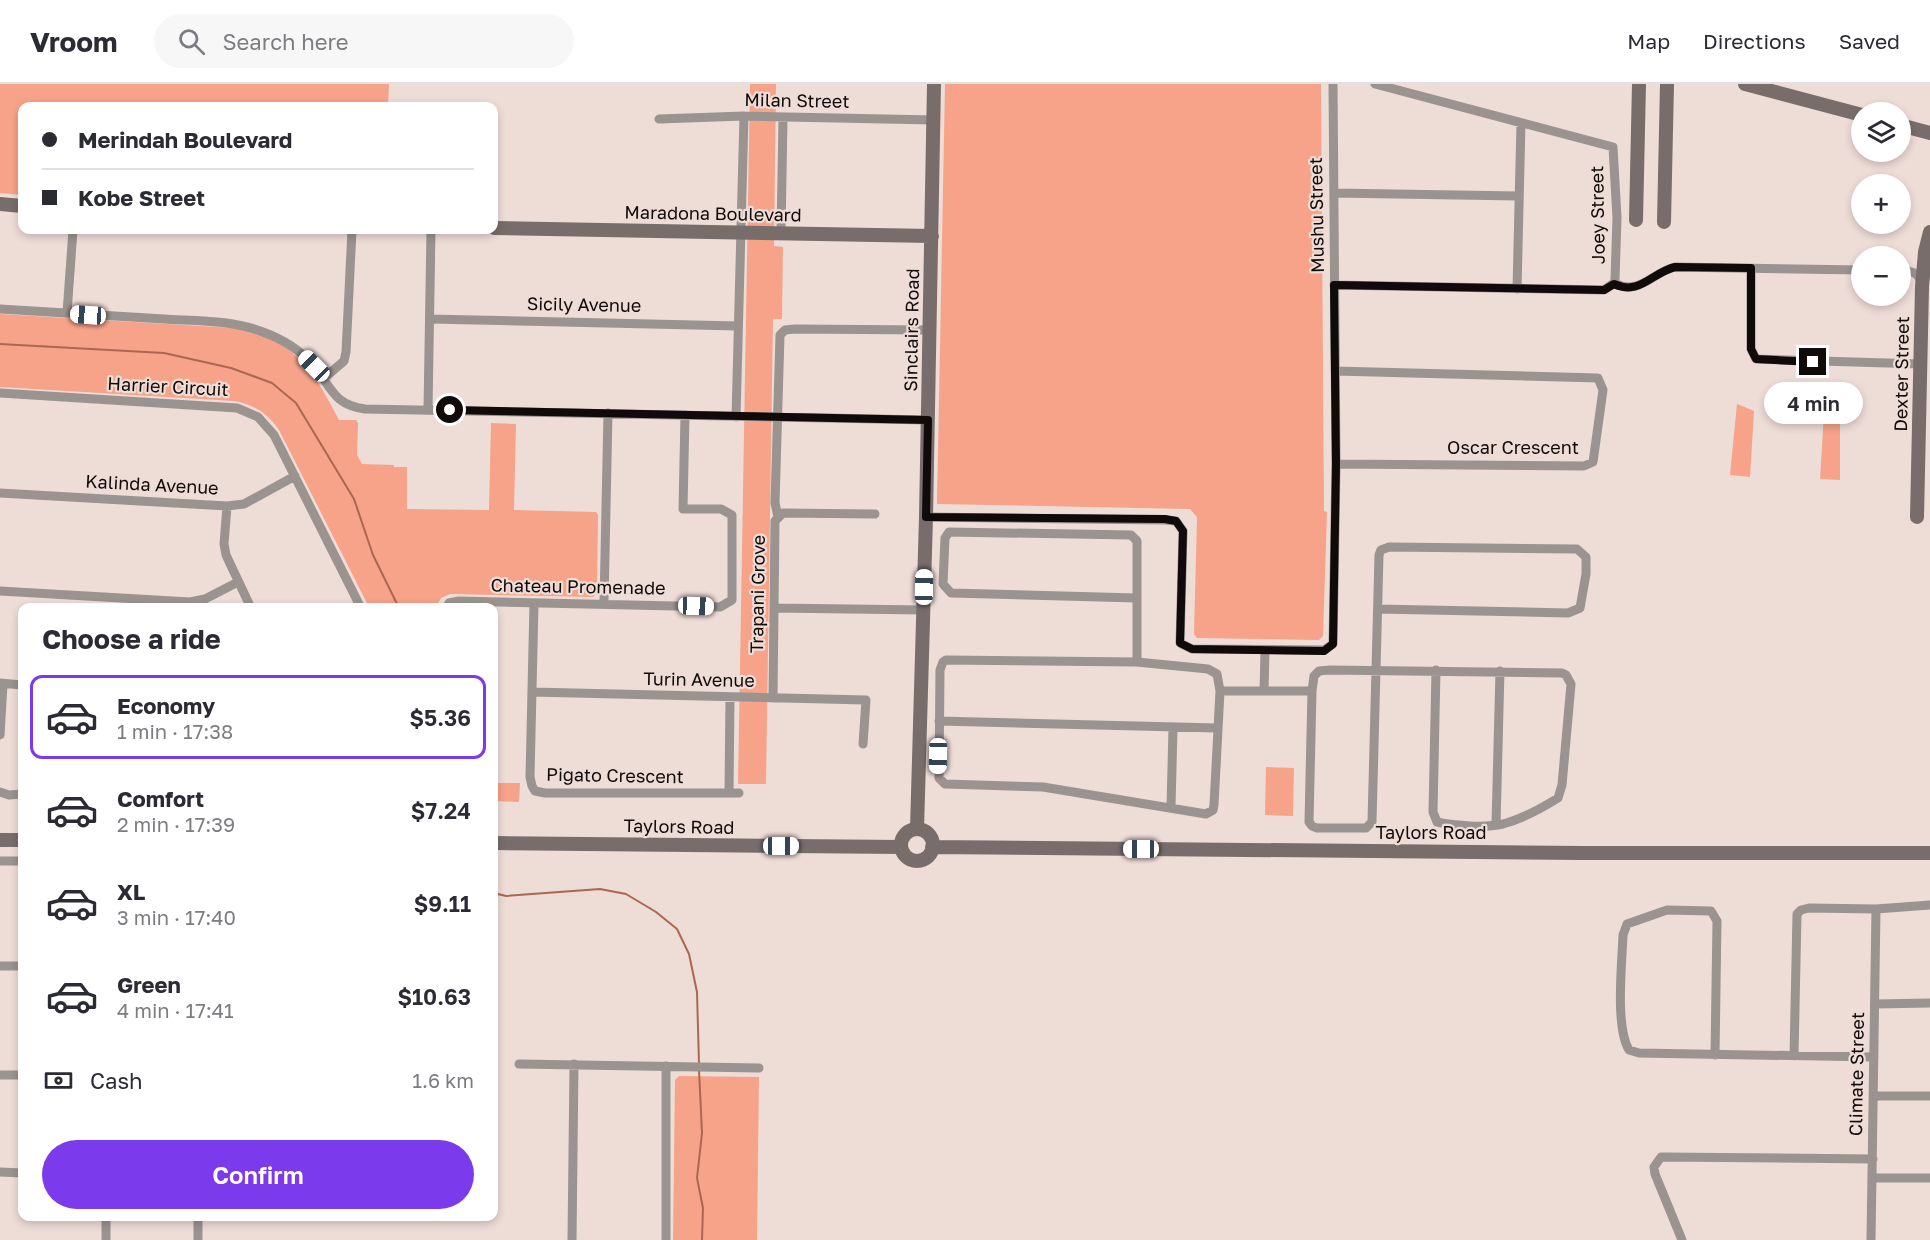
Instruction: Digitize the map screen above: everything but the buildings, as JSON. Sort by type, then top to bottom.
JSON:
[{"type":"street","name":"Sinclairs Road","points":[[917,829],[924,610],[934,84]]},
{"type":"street","name":"Mushu Street","points":[[926,517],[1165,519],[1176,521],[1183,531],[1180,643],[1192,649],[1324,651],[1333,644],[1336,464],[1333,84]]},
{"type":"street","name":"Joey Street","points":[[1334,285],[1604,290],[1614,284],[1617,218],[1613,147],[1376,84]]},
{"type":"street","points":[[1635,220],[1639,84]]},
{"type":"street","points":[[1664,222],[1667,84]]},
{"type":"street","points":[[1745,84],[1851,112]]},
{"type":"street","name":"Milan Street","points":[[659,119],[744,116],[934,120]]},
{"type":"street","points":[[736,417],[744,116]]},
{"type":"street","points":[[781,233],[783,118]]},
{"type":"street","points":[[1517,289],[1521,123]]},
{"type":"street","points":[[1911,128],[1930,133]]},
{"type":"street","points":[[1334,193],[1518,196]]},
{"type":"street","points":[[0,204],[18,206]]},
{"type":"street","name":"Maradona Boulevard","points":[[498,228],[932,236]]},
{"type":"street","name":"Dexter Street","points":[[1917,517],[1922,287],[1925,252],[1930,231]]},
{"type":"street","points":[[67,313],[73,234]]},
{"type":"street","points":[[323,379],[344,361],[346,352],[352,234]]},
{"type":"street","points":[[428,410],[431,234]]},
{"type":"street","points":[[1614,284],[1632,289],[1667,269],[1675,267],[1851,270]]},
{"type":"street","points":[[1751,268],[1751,349],[1756,359],[1921,364]]},
{"type":"street","points":[[1911,273],[1920,278],[1922,287]]},
{"type":"street","points":[[0,309],[215,322],[260,330],[292,346],[314,366],[332,393],[348,406],[365,409],[928,420]]},
{"type":"street","name":"Sicily Avenue","points":[[430,319],[738,326]]},
{"type":"street","points":[[778,516],[775,503],[780,335],[785,330],[930,330]]},
{"type":"street","name":"Oscar Crescent","points":[[1335,371],[1598,378],[1603,390],[1593,462],[1584,466],[1336,464]]},
{"type":"street","name":"Harrier Circuit","points":[[0,393],[237,408],[258,417],[267,425],[295,476],[359,603]]},
{"type":"street","points":[[604,603],[608,413]]},
{"type":"street","name":"Chateau Promenade","points":[[453,603],[604,603],[720,607],[732,600],[732,515],[721,509],[683,509],[685,415]]},
{"type":"street","name":"Kalinda Avenue","points":[[0,493],[227,506],[244,504],[295,476]]},
{"type":"street","points":[[227,506],[225,550],[228,563],[248,603]]},
{"type":"street","name":"Trapani Grove","points":[[773,698],[775,521],[783,513],[875,514]]},
{"type":"street","points":[[1137,598],[951,593],[943,584],[945,538],[948,532],[1131,535],[1137,541],[1137,598],[1137,662]]},
{"type":"street","points":[[1378,609],[1568,613],[1580,608],[1586,574],[1586,557],[1577,549],[1389,547],[1382,550],[1379,555],[1378,609],[1376,671],[1372,822],[1366,828],[1317,828],[1309,822],[1312,691],[1314,676],[1319,671],[1376,671],[1436,670],[1562,673],[1566,675],[1571,684],[1562,785],[1558,798],[1544,807],[1502,824],[1454,825],[1437,822],[1433,812],[1436,670]]},
{"type":"street","points":[[0,591],[190,602],[205,599],[238,582]]},
{"type":"street","name":"Pigato Crescent","points":[[534,603],[531,782],[535,791],[545,794],[739,793]]},
{"type":"street","points":[[774,608],[924,610]]},
{"type":"street","points":[[1264,691],[1265,650]]},
{"type":"street","points":[[946,660],[1137,662],[1213,670],[1219,679],[1220,691],[1213,810],[1210,812],[1200,814],[1171,807],[1029,785],[945,784],[941,782],[938,773],[940,670],[946,660]]},
{"type":"street","points":[[1496,824],[1500,672]]},
{"type":"street","points":[[0,735],[2,683],[18,685]]},
{"type":"street","points":[[1220,691],[1312,691]]},
{"type":"street","name":"Turin Avenue","points":[[532,692],[866,700],[863,744]]},
{"type":"street","points":[[729,793],[730,697]]},
{"type":"street","points":[[939,721],[1217,728]]},
{"type":"street","points":[[1171,807],[1173,728]]},
{"type":"street","points":[[0,792],[9,795],[18,794]]},
{"type":"street","points":[[917,829],[927,833],[932,842],[928,855],[915,860],[906,856],[901,847],[903,836],[917,829]]},
{"type":"street","points":[[0,840],[18,840]]},
{"type":"street","name":"Taylors Road","points":[[498,843],[901,847]]},
{"type":"street","name":"Taylors Road","points":[[932,847],[1582,853],[1930,853]]},
{"type":"street","points":[[0,861],[18,861]]},
{"type":"street","points":[[1794,1056],[1797,914],[1809,908],[1876,909],[1930,905]]},
{"type":"street","name":"Climate Street","points":[[1871,1240],[1876,909]]},
{"type":"street","points":[[1715,1054],[1716,921],[1712,910],[1667,910],[1627,924],[1623,935],[1621,1008],[1624,1042],[1629,1050],[1639,1053],[1874,1057]]},
{"type":"street","points":[[0,966],[18,966]]},
{"type":"street","points":[[1875,1004],[1930,1003]]},
{"type":"street","points":[[519,1064],[759,1068]]},
{"type":"street","points":[[572,1240],[574,1064]]},
{"type":"street","points":[[666,1066],[666,1240]]},
{"type":"street","points":[[0,1075],[18,1076]]},
{"type":"street","points":[[1874,1095],[1930,1096]]},
{"type":"street","points":[[1682,1240],[1655,1174],[1654,1167],[1661,1157],[1873,1159]]},
{"type":"street","points":[[0,1172],[18,1173]]},
{"type":"street","points":[[1873,1178],[1930,1178]]},
{"type":"street","points":[[106,1221],[106,1240]]},
{"type":"street","points":[[198,1221],[198,1240]]},
{"type":"shaded area","points":[[0,84],[389,84],[388,102],[18,102],[18,195],[0,193]]},
{"type":"shaded area","points":[[750,84],[776,84],[774,246],[783,247],[782,319],[773,319],[766,784],[738,784]]},
{"type":"shaded area","points":[[945,84],[1321,84],[1324,511],[1327,512],[1323,636],[1319,640],[1197,638],[1194,634],[1197,517],[1190,509],[937,504]]},
{"type":"shaded area","points":[[0,314],[234,328],[255,333],[287,348],[299,359],[320,386],[339,420],[356,420],[358,423],[357,455],[362,464],[407,467],[407,509],[489,510],[491,423],[516,424],[514,510],[596,512],[598,515],[597,593],[593,597],[450,594],[441,598],[438,603],[367,603],[279,430],[265,414],[254,407],[234,401],[0,387]]},
{"type":"shaded area","points":[[1737,404],[1754,411],[1750,477],[1730,475]]},
{"type":"shaded area","points":[[1824,413],[1840,413],[1840,480],[1820,479]]},
{"type":"shaded area","points":[[1266,767],[1294,768],[1293,816],[1265,815]]},
{"type":"shaded area","points":[[498,783],[520,783],[519,802],[498,801]]},
{"type":"shaded area","points":[[679,1076],[759,1077],[757,1240],[673,1240],[675,1080]]},
{"type":"waterway","points":[[0,344],[164,353],[231,368],[272,383],[296,403],[354,499],[373,555],[397,603]]},
{"type":"waterway","points":[[498,894],[506,896],[600,889],[626,894],[656,912],[677,929],[689,954],[697,992],[699,1064]]},
{"type":"waterway","points":[[699,1070],[702,1133],[697,1178],[703,1208],[702,1240]]},
{"type":"route","points":[[450,410],[928,420],[926,517],[1165,519],[1176,521],[1183,531],[1180,643],[1192,649],[1324,651],[1333,644],[1336,464],[1334,285],[1604,290],[1614,284],[1632,289],[1667,269],[1675,267],[1751,268],[1751,349],[1753,355],[1756,359],[1813,362]]}]
